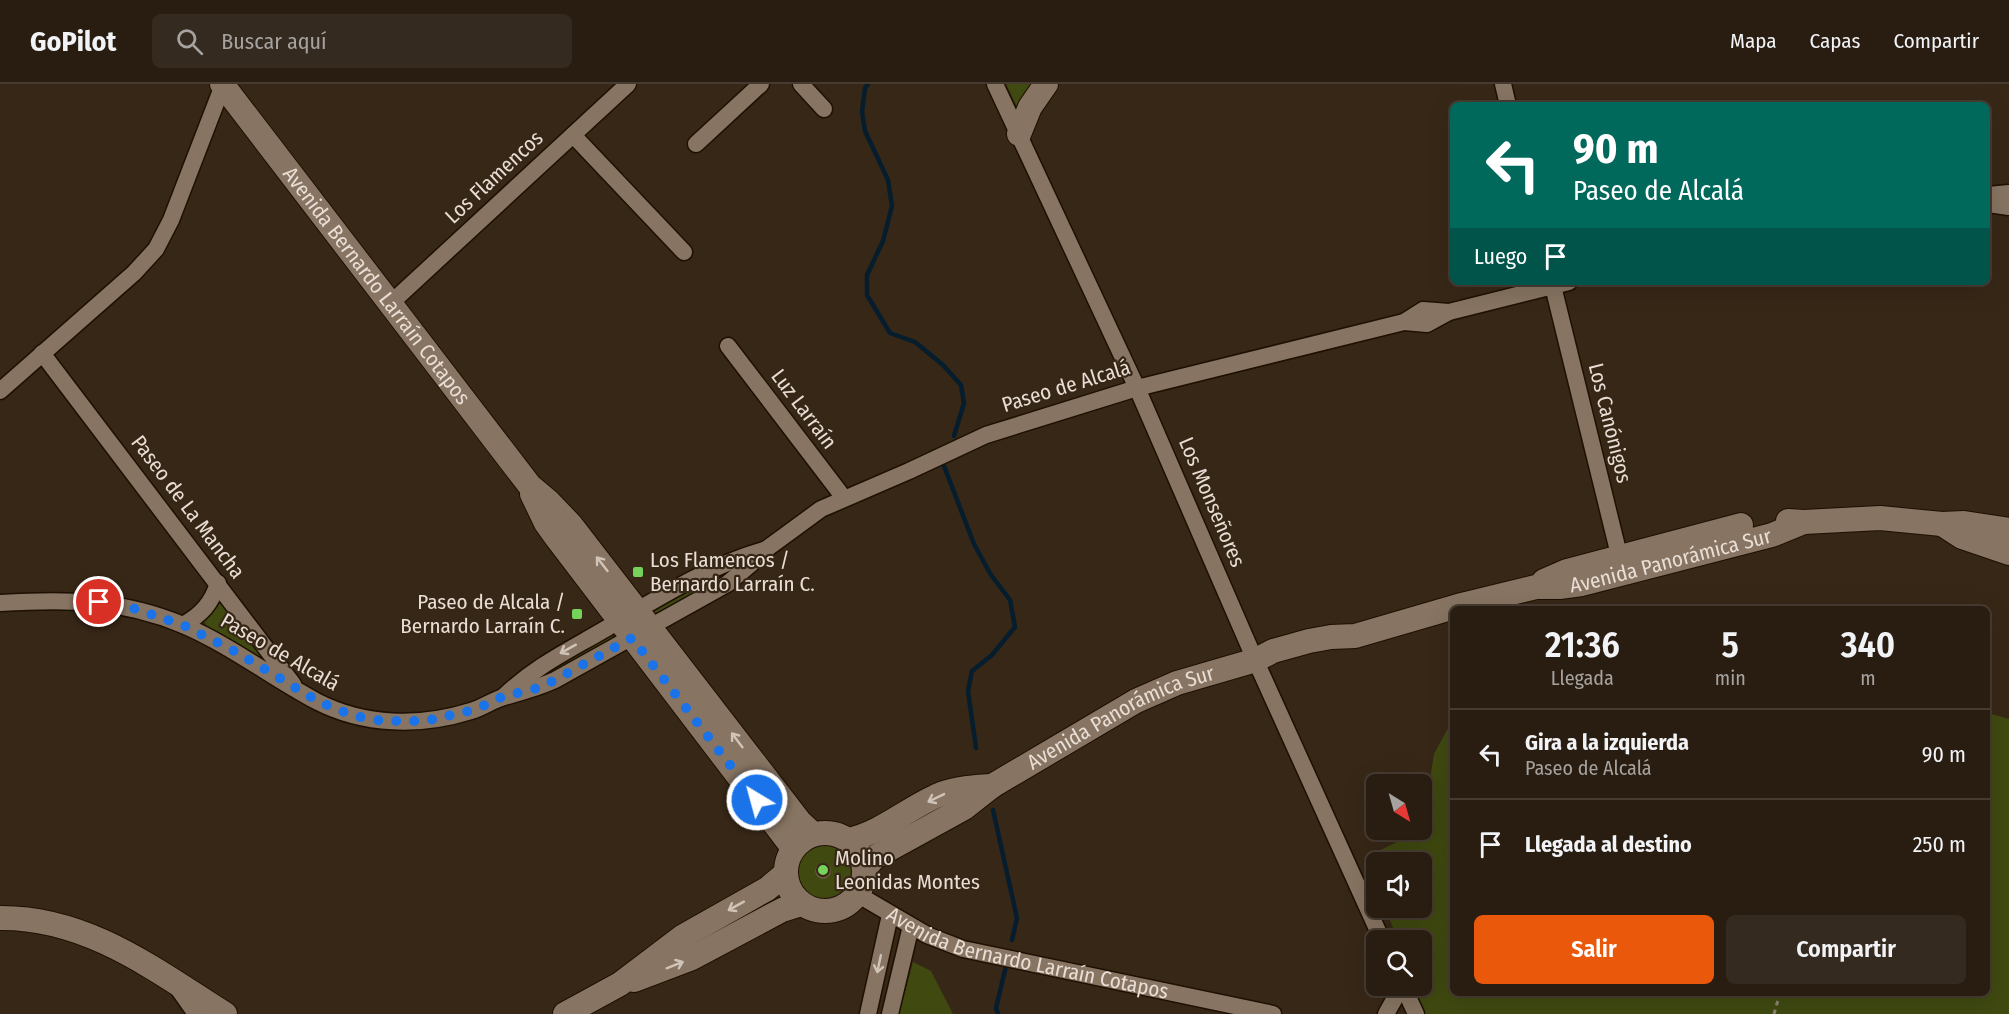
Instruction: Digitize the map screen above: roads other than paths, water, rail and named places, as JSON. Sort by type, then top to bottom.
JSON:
[{"type":"street","points":[[0,391],[134,273],[156,249],[171,220],[222,84]]},
{"type":"street","name":"Avenida Bernardo Larraín Cotapos","points":[[222,84],[530,486],[560,513],[635,624],[712,724],[813,834]]},
{"type":"street","name":"Los Flamencos","points":[[391,303],[628,84]]},
{"type":"street","points":[[696,144],[761,84]]},
{"type":"street","points":[[801,84],[824,109]]},
{"type":"street","name":"Los Monseñores","points":[[995,84],[1137,388],[1378,930]]},
{"type":"street","points":[[1019,134],[1030,107],[1046,84]]},
{"type":"street","points":[[1503,84],[1507,102]]},
{"type":"street","points":[[573,135],[684,252]]},
{"type":"street","points":[[1990,195],[2009,193]]},
{"type":"street","points":[[1990,204],[2009,207]]},
{"type":"street","name":"Paseo de Alcalá","points":[[0,603],[64,600],[99,602],[140,611],[183,625],[238,653],[297,690],[338,710],[370,719],[397,722],[425,721],[458,715],[502,697],[547,661],[635,624],[718,567],[765,550],[821,509],[986,435],[1137,388],[1404,322],[1423,310],[1449,312],[1550,285]]},
{"type":"street","name":"Los Canónigos","points":[[1558,285],[1622,565]]},
{"type":"street","name":"Luz Larraín","points":[[728,346],[844,498]]},
{"type":"street","name":"Paseo de La Mancha","points":[[42,353],[297,690]]},
{"type":"street","name":"Avenida Panorámica Sur","points":[[1458,606],[1536,587],[1570,586],[1622,565],[1772,535],[1804,522],[1880,518],[1942,524],[1964,523],[2009,530]]},
{"type":"street","name":"Avenida Panorámica Sur","points":[[1942,524],[1962,537],[2009,553]]},
{"type":"street","points":[[183,625],[205,609],[218,583]]},
{"type":"street","name":"Avenida Panorámica Sur","points":[[864,869],[875,857],[964,808],[992,786],[1143,698],[1196,676],[1256,660],[1273,651],[1309,640],[1355,636],[1450,608]]},
{"type":"street","name":"Avenida Bernardo Larraín Cotapos","points":[[712,724],[793,848]]},
{"type":"street","name":"Avenida Panorámica Sur","points":[[848,840],[864,836],[941,795],[967,788],[992,786]]},
{"type":"street","points":[[831,833],[848,840],[859,853],[864,869],[863,882],[857,894],[845,905],[831,911],[815,910],[801,904],[790,891],[785,874],[787,861],[793,848],[813,834],[831,833]]},
{"type":"street","points":[[565,1014],[620,984],[682,937],[767,889],[785,874]]},
{"type":"street","name":"Avenida Bernardo Larraín Cotapos","points":[[857,894],[911,926],[963,949],[1273,1014]]},
{"type":"street","points":[[620,984],[692,958],[782,910],[801,904]]},
{"type":"street","points":[[868,1014],[890,915]]},
{"type":"street","points":[[0,918],[52,923],[93,935],[130,954],[225,1014]]},
{"type":"street","points":[[890,1014],[911,926]]},
{"type":"street","points":[[173,981],[196,1014]]},
{"type":"street","points":[[1386,1014],[1396,996]]},
{"type":"street","points":[[1406,996],[1416,1014]]},
{"type":"waterway","points":[[868,84],[865,88],[862,112],[865,131],[888,180],[892,206],[883,241],[867,275],[867,295],[890,333],[915,342],[943,365],[961,385],[964,403],[954,436]]},
{"type":"waterway","points":[[944,466],[974,544],[991,575],[1010,600],[1015,627],[992,655],[972,671],[968,691],[976,748]]},
{"type":"waterway","points":[[993,810],[1017,918],[1012,940]]},
{"type":"waterway","points":[[998,1014],[996,1008],[1006,966]]},
{"type":"place","name":"Los Flamencos / Bernardo Larraín C.","points":[[638,572]]},
{"type":"place","name":"Paseo de Alcala / Bernardo Larraín C.","points":[[577,614]]},
{"type":"place","name":"Molino Leonidas Montes","points":[[823,870]]}]
